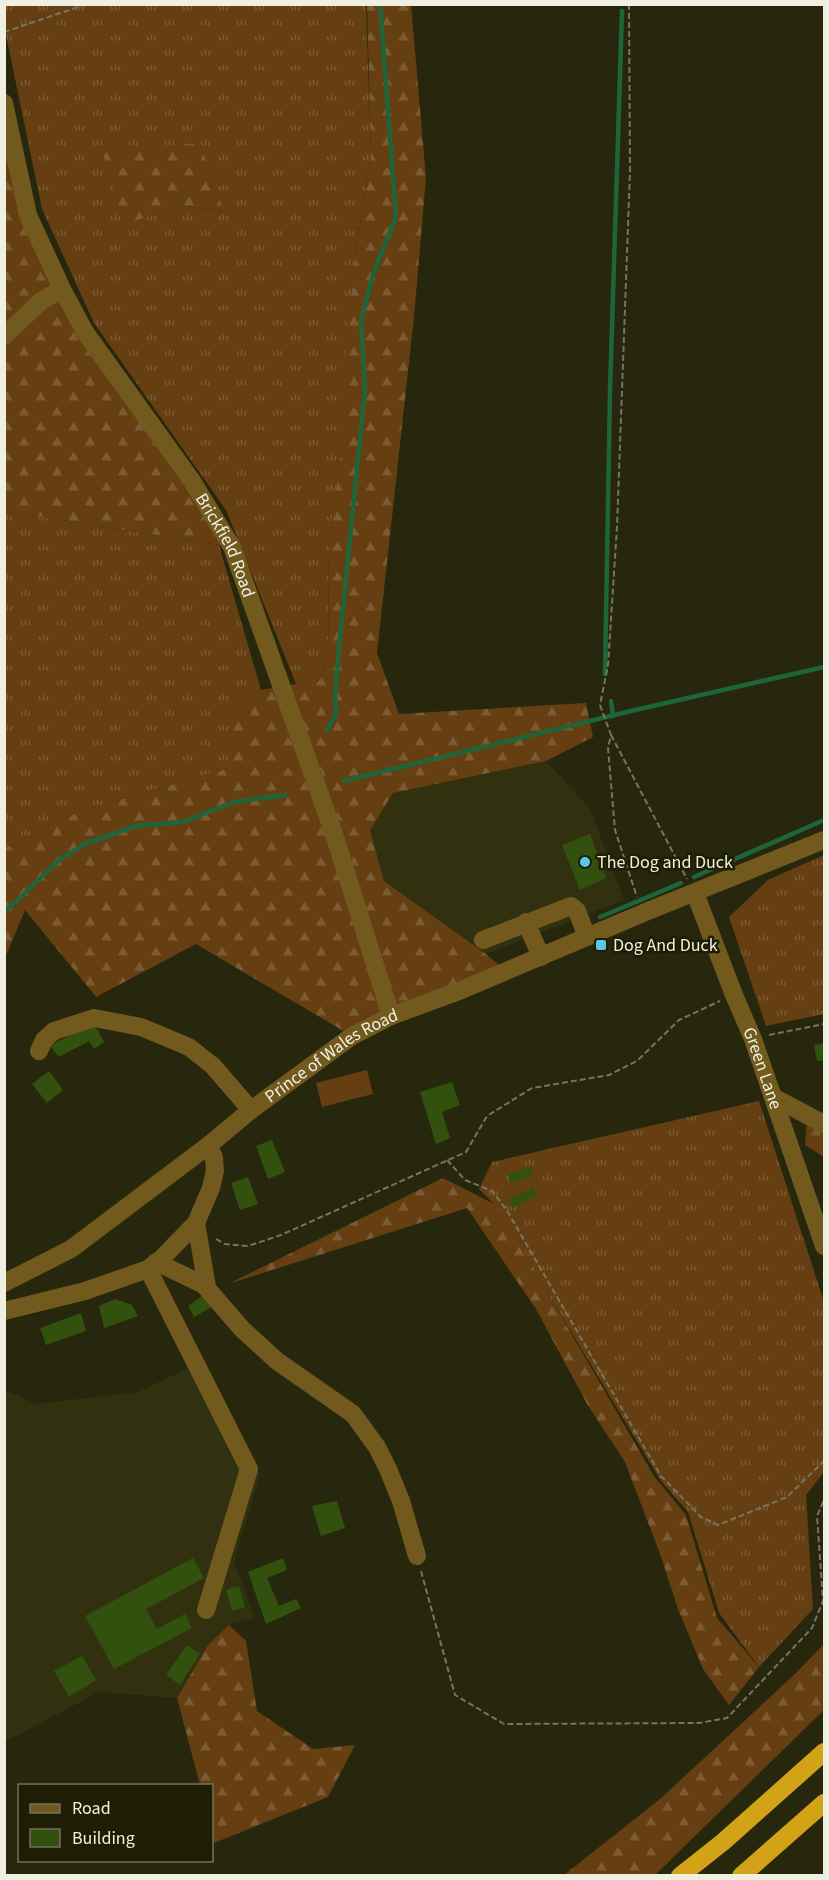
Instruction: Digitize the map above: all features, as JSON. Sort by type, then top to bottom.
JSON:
[{"type":"highway","points":[[680,1875],[723,1842],[825,1752]]},
{"type":"highway","points":[[741,1875],[825,1803]]},
{"type":"street","name":"Brickfield Road","points":[[4,103],[28,215],[62,289],[85,332],[192,481],[232,547],[334,834],[392,1016]]},
{"type":"street","points":[[4,336],[41,301],[62,289]]},
{"type":"street","name":"Prince of Wales Road","points":[[4,1283],[71,1249],[209,1145],[250,1110],[352,1036],[392,1016],[459,991],[648,911],[825,840]]},
{"type":"street","name":"Green Lane","points":[[694,894],[753,1039],[825,1246]]},
{"type":"street","points":[[483,940],[571,906],[577,911],[587,937]]},
{"type":"street","points":[[526,922],[541,957]]},
{"type":"street","points":[[39,1051],[44,1040],[54,1031],[94,1018],[141,1027],[189,1047],[213,1066],[250,1110]]},
{"type":"street","points":[[773,1097],[825,1124]]},
{"type":"street","points":[[4,1311],[86,1291],[152,1265],[196,1223],[211,1188],[215,1171],[214,1158],[209,1145]]},
{"type":"street","points":[[196,1223],[207,1287]]},
{"type":"street","points":[[152,1265],[196,1280],[207,1287],[242,1329],[277,1360],[353,1414],[377,1447],[392,1478],[417,1557]]},
{"type":"street","points":[[152,1265],[249,1469],[206,1610]]},
{"type":"path","points":[[4,32],[87,4]]},
{"type":"path","points":[[629,4],[630,171],[617,527],[608,665],[600,705],[611,735],[694,894]]},
{"type":"path","points":[[611,735],[608,748],[615,830],[638,898]]},
{"type":"path","points":[[196,1223],[201,1230],[225,1244],[248,1246],[281,1235],[466,1152],[487,1116],[532,1088],[609,1075],[637,1061],[679,1020],[734,995]]},
{"type":"path","points":[[753,1039],[825,1024]]},
{"type":"path","points":[[447,1160],[465,1180],[492,1191],[506,1209],[662,1476],[701,1517],[718,1525],[787,1497],[825,1461]]},
{"type":"path","points":[[417,1557],[455,1695],[504,1724],[699,1723],[727,1718],[812,1628],[823,1601],[817,1516],[825,1500]]},
{"type":"shaded area","points":[[546,761],[590,808],[624,900],[486,954],[384,881],[370,830],[392,793]]},
{"type":"shaded area","points":[[205,1360],[260,1474],[234,1562],[255,1618],[229,1625],[208,1645],[177,1698],[99,1692],[5,1742],[5,1390],[36,1404],[138,1392]]},
{"type":"green space","points":[[4,5],[366,5],[371,156],[355,256],[341,451],[329,539],[328,653],[320,680],[296,684],[226,510],[94,323],[42,209],[5,30]],"holes":[[[200,143],[223,212],[180,205]]]},
{"type":"green space","points":[[367,5],[411,5],[426,178],[414,317],[377,653],[399,714],[586,703],[593,737],[546,761],[393,793],[370,830],[384,881],[486,954],[507,972],[352,1036],[196,944],[96,997],[25,910],[5,958],[5,848],[78,812],[229,768],[229,715],[261,690],[320,680],[328,653],[329,539],[341,451],[346,351],[355,256],[371,156]]},
{"type":"green space","points":[[4,103],[28,215],[62,289],[232,547],[5,511]]},
{"type":"green space","points":[[200,143],[224,212],[180,205],[123,225],[102,150]]},
{"type":"green space","points":[[5,511],[219,545],[261,690],[229,715],[229,768],[78,812],[5,848]]},
{"type":"green space","points":[[824,855],[824,1014],[766,1026],[729,917],[768,880]]},
{"type":"green space","points":[[367,1070],[373,1094],[322,1107],[316,1083]]},
{"type":"green space","points":[[759,1101],[824,1302],[824,1472],[806,1495],[813,1609],[759,1667],[719,1613],[688,1512],[661,1481],[494,1204],[479,1189],[492,1162]]},
{"type":"green space","points":[[807,1120],[824,1130],[824,1157],[805,1145]]},
{"type":"green space","points":[[443,1178],[494,1204],[506,1217],[654,1476],[686,1515],[717,1618],[759,1667],[729,1705],[703,1669],[678,1609],[625,1462],[587,1404],[536,1309],[467,1208],[228,1284]]},
{"type":"green space","points":[[229,1625],[246,1641],[257,1711],[313,1749],[355,1745],[328,1797],[214,1843],[213,1784],[200,1784],[177,1698],[208,1645]]},
{"type":"green space","points":[[824,1644],[824,1710],[655,1875],[564,1875],[660,1799],[796,1673]]},
{"type":"building","name":"The Dog and Duck","points":[[590,834],[606,878],[580,890],[562,845]]},
{"type":"building","points":[[93,1022],[104,1042],[94,1049],[89,1041],[59,1057],[50,1046]]},
{"type":"building","points":[[824,1043],[824,1060],[817,1061],[814,1045]]},
{"type":"building","points":[[49,1071],[63,1090],[47,1103],[32,1084]]},
{"type":"building","points":[[452,1082],[460,1105],[442,1112],[450,1138],[436,1144],[420,1092]]},
{"type":"building","points":[[272,1140],[285,1172],[268,1179],[256,1146]]},
{"type":"building","points":[[530,1167],[533,1176],[510,1183],[508,1174]]},
{"type":"building","points":[[248,1177],[258,1204],[240,1210],[231,1183]]},
{"type":"building","points":[[533,1188],[537,1196],[512,1208],[508,1199]]},
{"type":"building","points":[[205,1294],[213,1306],[194,1317],[188,1306]]},
{"type":"building","points":[[115,1299],[132,1305],[138,1316],[104,1328],[99,1306]]},
{"type":"building","points":[[81,1313],[86,1331],[46,1345],[40,1328]]},
{"type":"building","points":[[337,1501],[345,1528],[321,1536],[312,1506]]},
{"type":"building","points":[[193,1558],[204,1578],[146,1609],[157,1629],[185,1614],[192,1628],[114,1669],[85,1616]]},
{"type":"building","points":[[283,1558],[287,1570],[267,1578],[279,1606],[296,1599],[301,1608],[266,1624],[248,1572]]},
{"type":"building","points":[[239,1586],[245,1607],[232,1611],[226,1590]]},
{"type":"building","points":[[187,1645],[200,1654],[180,1685],[166,1675]]},
{"type":"building","points":[[82,1656],[96,1680],[69,1697],[54,1671]]},
{"type":"waterway","points":[[327,730],[336,714],[335,696],[339,648],[365,389],[361,321],[373,274],[396,217],[380,4]]},
{"type":"waterway","points":[[605,674],[610,390],[622,11]]},
{"type":"waterway","points":[[344,781],[824,667]]},
{"type":"waterway","points":[[611,701],[613,716]]},
{"type":"waterway","points":[[4,911],[60,859],[87,843],[136,826],[183,822],[234,802],[285,795]]},
{"type":"waterway","points":[[694,877],[824,820]]},
{"type":"waterway","points":[[600,917],[681,883]]},
{"type":"place","name":"The Dog and Duck","points":[[585,862]]},
{"type":"place","name":"Dog And Duck","points":[[601,945]]}]
